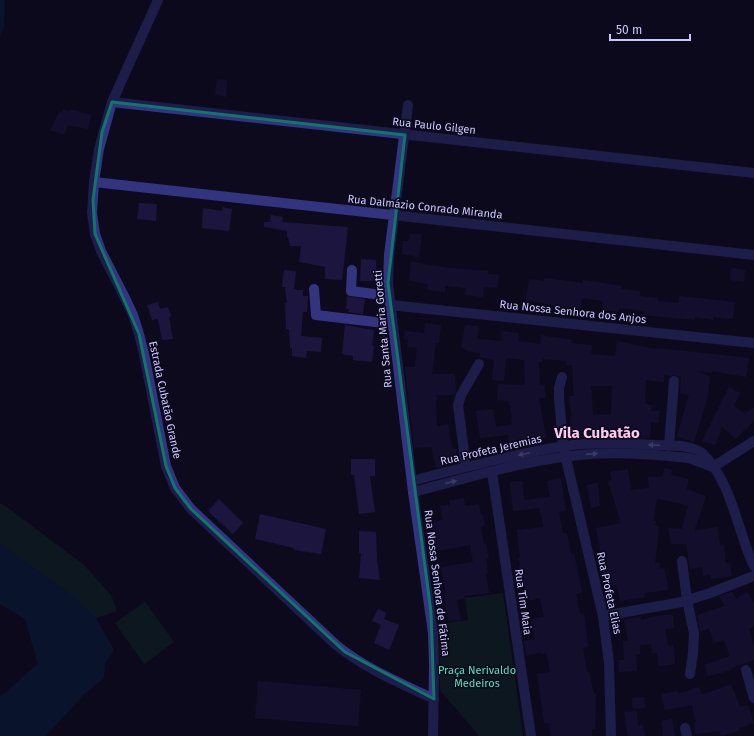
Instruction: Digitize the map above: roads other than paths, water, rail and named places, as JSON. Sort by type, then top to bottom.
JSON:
[{"type":"street","name":"Estrada Cubatão Grande","points":[[158,0],[112,102],[100,144],[94,182],[92,213],[101,251],[133,315],[144,354],[166,466],[170,478],[181,498],[201,519],[345,652],[368,667],[434,699]]},
{"type":"street","name":"Rua Paulo Gilgen","points":[[112,102],[754,173]]},
{"type":"street","name":"Rua Santa Maria Goretti","points":[[408,105],[388,269],[392,324],[412,481]]},
{"type":"street","name":"Rua Dalmázio Conrado Miranda","points":[[94,182],[754,255]]},
{"type":"street","name":"Rua Nossa Senhora dos Anjos","points":[[352,270],[351,291],[390,300],[754,343]]},
{"type":"street","points":[[314,289],[316,315],[392,324]]},
{"type":"street","points":[[466,467],[458,405],[461,394],[479,364]]},
{"type":"street","name":"Rua Profeta Elias","points":[[562,377],[559,388],[559,397],[563,446],[603,616],[609,663],[611,736]]},
{"type":"street","points":[[669,446],[674,381]]},
{"type":"street","points":[[754,441],[713,467],[728,493],[745,545],[754,566]]},
{"type":"street","name":"Rua Profeta Jeremias","points":[[412,481],[466,467],[563,446],[600,443],[691,448],[701,452],[713,467]]},
{"type":"street","name":"Rua Profeta Jeremias","points":[[413,492],[492,472],[565,457],[590,454],[613,453],[665,455],[689,458],[713,467]]},
{"type":"street","name":"Rua Tim Maia","points":[[492,472],[531,736]]},
{"type":"street","name":"Rua Nossa Senhora de Fátima","points":[[412,481],[433,633],[433,736]]},
{"type":"street","points":[[682,561],[687,600],[694,633],[690,674]]},
{"type":"street","points":[[603,616],[687,600],[754,576]]},
{"type":"street","points":[[746,670],[754,698]]},
{"type":"water","points":[[0,0],[5,0],[4,26],[0,36]]},
{"type":"water","points":[[0,544],[66,591],[96,618],[114,650],[105,663],[104,678],[84,694],[46,736],[0,736],[0,697],[38,664],[25,619],[0,604]]},
{"type":"district","name":"Vila Cubatão","points":[[597,433]]},
{"type":"park label","name":"Praça Nerivaldo Medeiros","points":[[477,676]]}]
